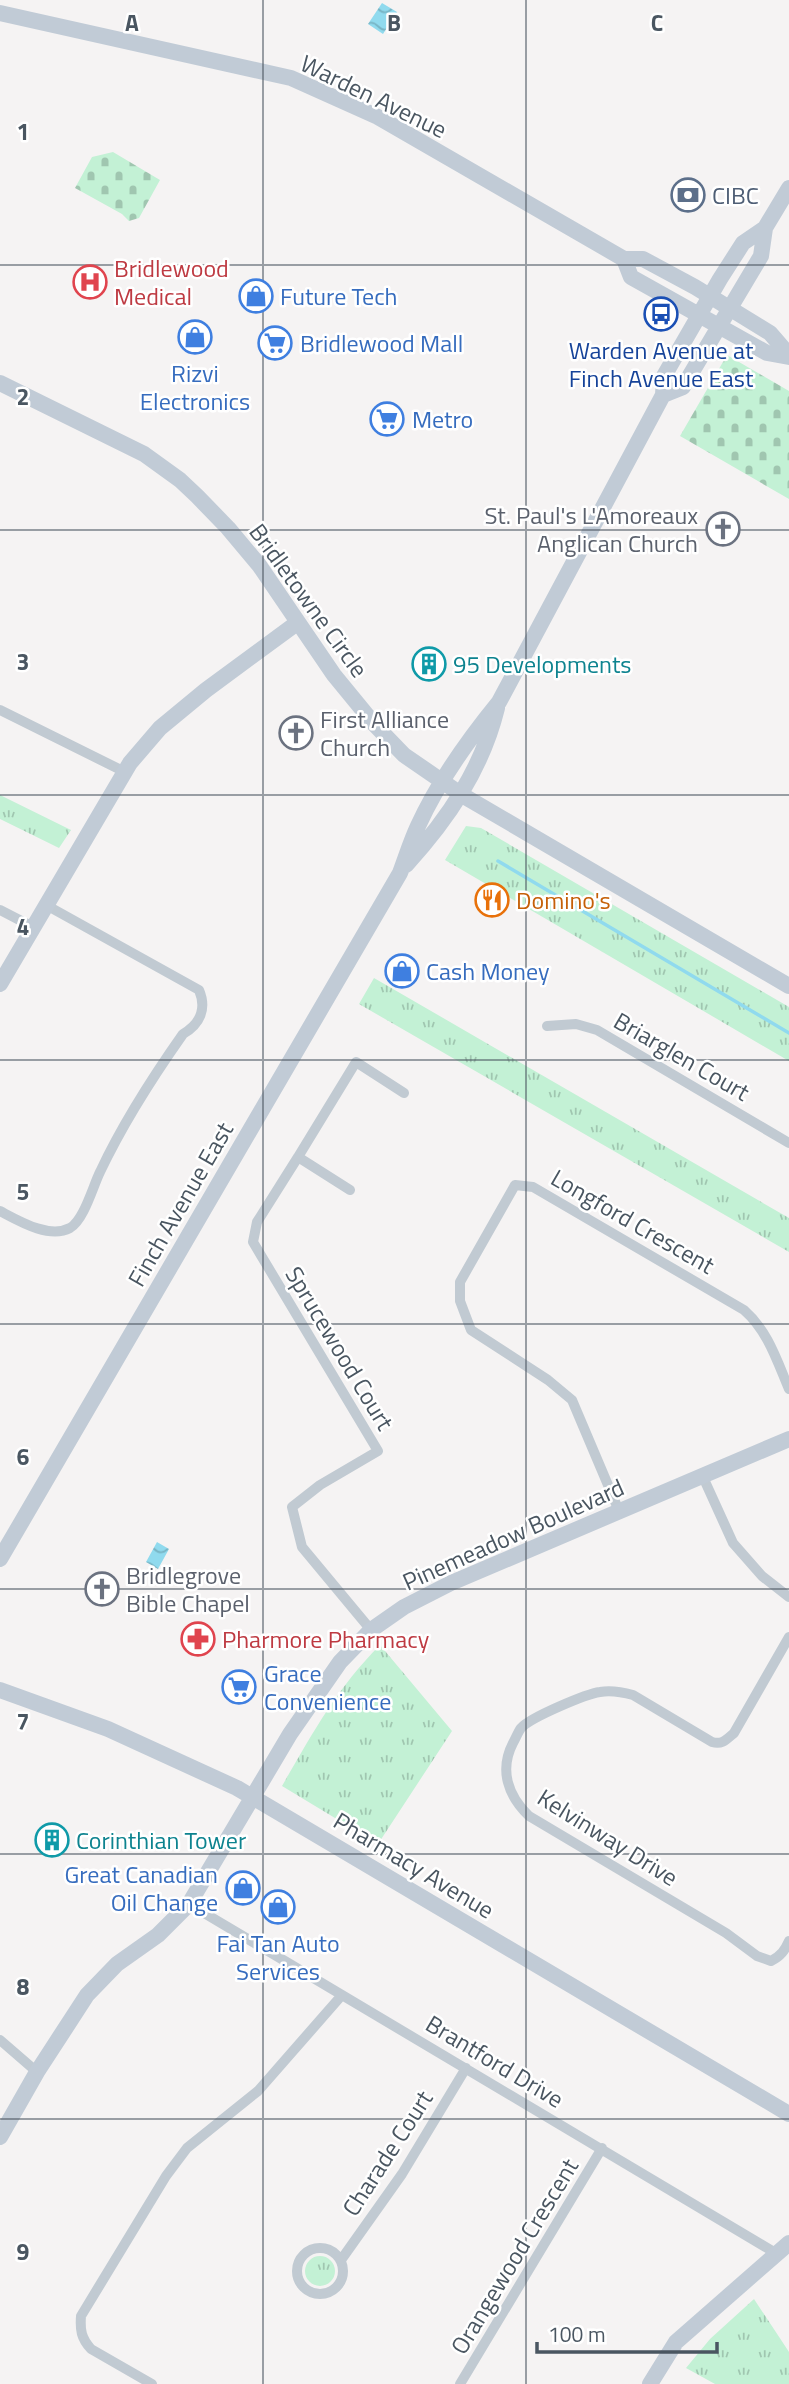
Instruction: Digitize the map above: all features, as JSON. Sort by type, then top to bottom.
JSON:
[{"type":"street","name":"Warden Avenue","points":[[0,13],[291,78],[377,117],[624,259],[643,259],[770,334],[789,356]]},
{"type":"street","name":"Finch Avenue East","points":[[663,395],[683,387],[761,256],[765,228],[789,188]]},
{"type":"street","name":"Finch Avenue East","points":[[0,1559],[400,873],[418,826],[443,783],[473,734],[499,702],[663,395],[663,376],[743,243],[765,228]]},
{"type":"street","name":"Warden Avenue","points":[[624,259],[631,277],[767,353],[789,356]]},
{"type":"street","name":"Bridletowne Circle","points":[[0,383],[144,454],[180,480],[207,505],[244,547],[334,675],[404,755],[461,795],[789,986]]},
{"type":"street","points":[[0,984],[125,772],[160,727],[297,623]]},
{"type":"street","name":"Finch Avenue East","points":[[400,873],[434,834],[461,795],[491,733],[499,702]]},
{"type":"street","points":[[0,710],[125,772]]},
{"type":"street","points":[[0,1211],[47,1231],[58,1232],[76,1224],[118,1138],[145,1091],[183,1034],[192,1029],[202,1013],[199,990],[46,905]]},
{"type":"street","points":[[0,910],[33,927]]},
{"type":"street","name":"Briarglen Court","points":[[547,1026],[576,1024],[597,1030],[789,1143]]},
{"type":"street","name":"Sprucewood Court","points":[[371,1630],[302,1548],[292,1507],[320,1485],[378,1451],[253,1242],[257,1222],[356,1062],[404,1093]]},
{"type":"street","points":[[298,1157],[350,1190]]},
{"type":"street","name":"Longford Crescent","points":[[619,1511],[572,1400],[548,1380],[471,1330],[460,1301],[460,1282],[515,1185],[533,1186],[744,1310],[754,1319],[772,1348],[789,1389]]},
{"type":"street","name":"Pinemeadow Boulevard","points":[[0,2137],[37,2072],[87,1995],[106,1973],[158,1935],[190,1904],[253,1796],[327,1678],[371,1630],[404,1607],[442,1587],[789,1438]]},
{"type":"street","points":[[703,1477],[733,1543],[762,1576],[789,1597]]},
{"type":"street","name":"Kelvinway Drive","points":[[789,1637],[734,1733],[724,1742],[712,1742],[633,1695],[620,1691],[598,1692],[545,1713],[521,1728],[507,1755],[506,1764],[512,1796],[529,1816],[737,1940],[757,1956],[771,1961],[781,1955],[789,1941]]},
{"type":"street","name":"Pharmacy Avenue","points":[[0,1690],[108,1729],[253,1796],[789,2114]]},
{"type":"street","name":"Brantford Drive","points":[[190,1904],[602,2148],[784,2249]]},
{"type":"street","points":[[152,2384],[91,2349],[80,2331],[81,2316],[166,2176],[187,2148],[258,2091],[342,1995]]},
{"type":"street","points":[[0,2040],[37,2072]]},
{"type":"street","name":"Charade Court","points":[[341,2260],[330,2250],[322,2248],[308,2251],[298,2262],[297,2277],[300,2284],[306,2290],[321,2295],[335,2289],[343,2275],[341,2260],[402,2174],[466,2068]]},
{"type":"street","name":"Orangewood Crescent","points":[[460,2384],[602,2148]]},
{"type":"street","points":[[650,2384],[676,2342],[784,2249]]},
{"type":"green space","points":[[113,152],[160,180],[139,218],[129,221],[122,214],[75,188],[92,157]]},
{"type":"green space","points":[[727,355],[789,391],[789,499],[680,436]]},
{"type":"green space","points":[[0,795],[71,830],[59,848],[0,819]]},
{"type":"green space","points":[[466,826],[481,828],[789,1007],[789,1061],[445,860]]},
{"type":"green space","points":[[374,978],[789,1218],[789,1252],[359,1004]]},
{"type":"green space","points":[[380,1645],[452,1731],[378,1844],[282,1786],[338,1695]]},
{"type":"green space","points":[[320,2256],[331,2260],[335,2271],[331,2282],[320,2286],[309,2282],[305,2271],[309,2260]]},
{"type":"green space","points":[[754,2299],[789,2352],[789,2384],[715,2384],[686,2368],[710,2339]]},
{"type":"water","points":[[382,3],[397,12],[383,34],[368,24]]},
{"type":"water","points":[[157,1542],[169,1549],[158,1569],[146,1562]]},
{"type":"waterway","points":[[498,861],[789,1033]]},
{"type":"place","name":"CIBC","points":[[688,195]]},
{"type":"place","name":"Bridlewood Medical","points":[[90,282]]},
{"type":"place","name":"Future Tech","points":[[256,296]]},
{"type":"place","name":"Warden Avenue at Finch Avenue East","points":[[661,314]]},
{"type":"place","name":"Rizvi Electronics","points":[[195,337]]},
{"type":"place","name":"Bridlewood Mall","points":[[275,343]]},
{"type":"place","name":"Metro","points":[[387,419]]},
{"type":"place","name":"St. Paul's L'Amoreaux Anglican Church","points":[[723,529]]},
{"type":"place","name":"95 Developments","points":[[429,664]]},
{"type":"place","name":"First Alliance Church","points":[[296,733]]},
{"type":"place","name":"Domino's","points":[[492,900]]},
{"type":"place","name":"Cash Money","points":[[402,971]]},
{"type":"place","name":"Bridlegrove Bible Chapel","points":[[102,1589]]},
{"type":"place","name":"Pharmore Pharmacy","points":[[198,1639]]},
{"type":"place","name":"Grace Convenience","points":[[239,1687]]},
{"type":"place","name":"Corinthian Tower","points":[[52,1840]]},
{"type":"place","name":"Great Canadian Oil Change","points":[[243,1888]]},
{"type":"place","name":"Fai Tan Auto Services","points":[[278,1907]]}]
